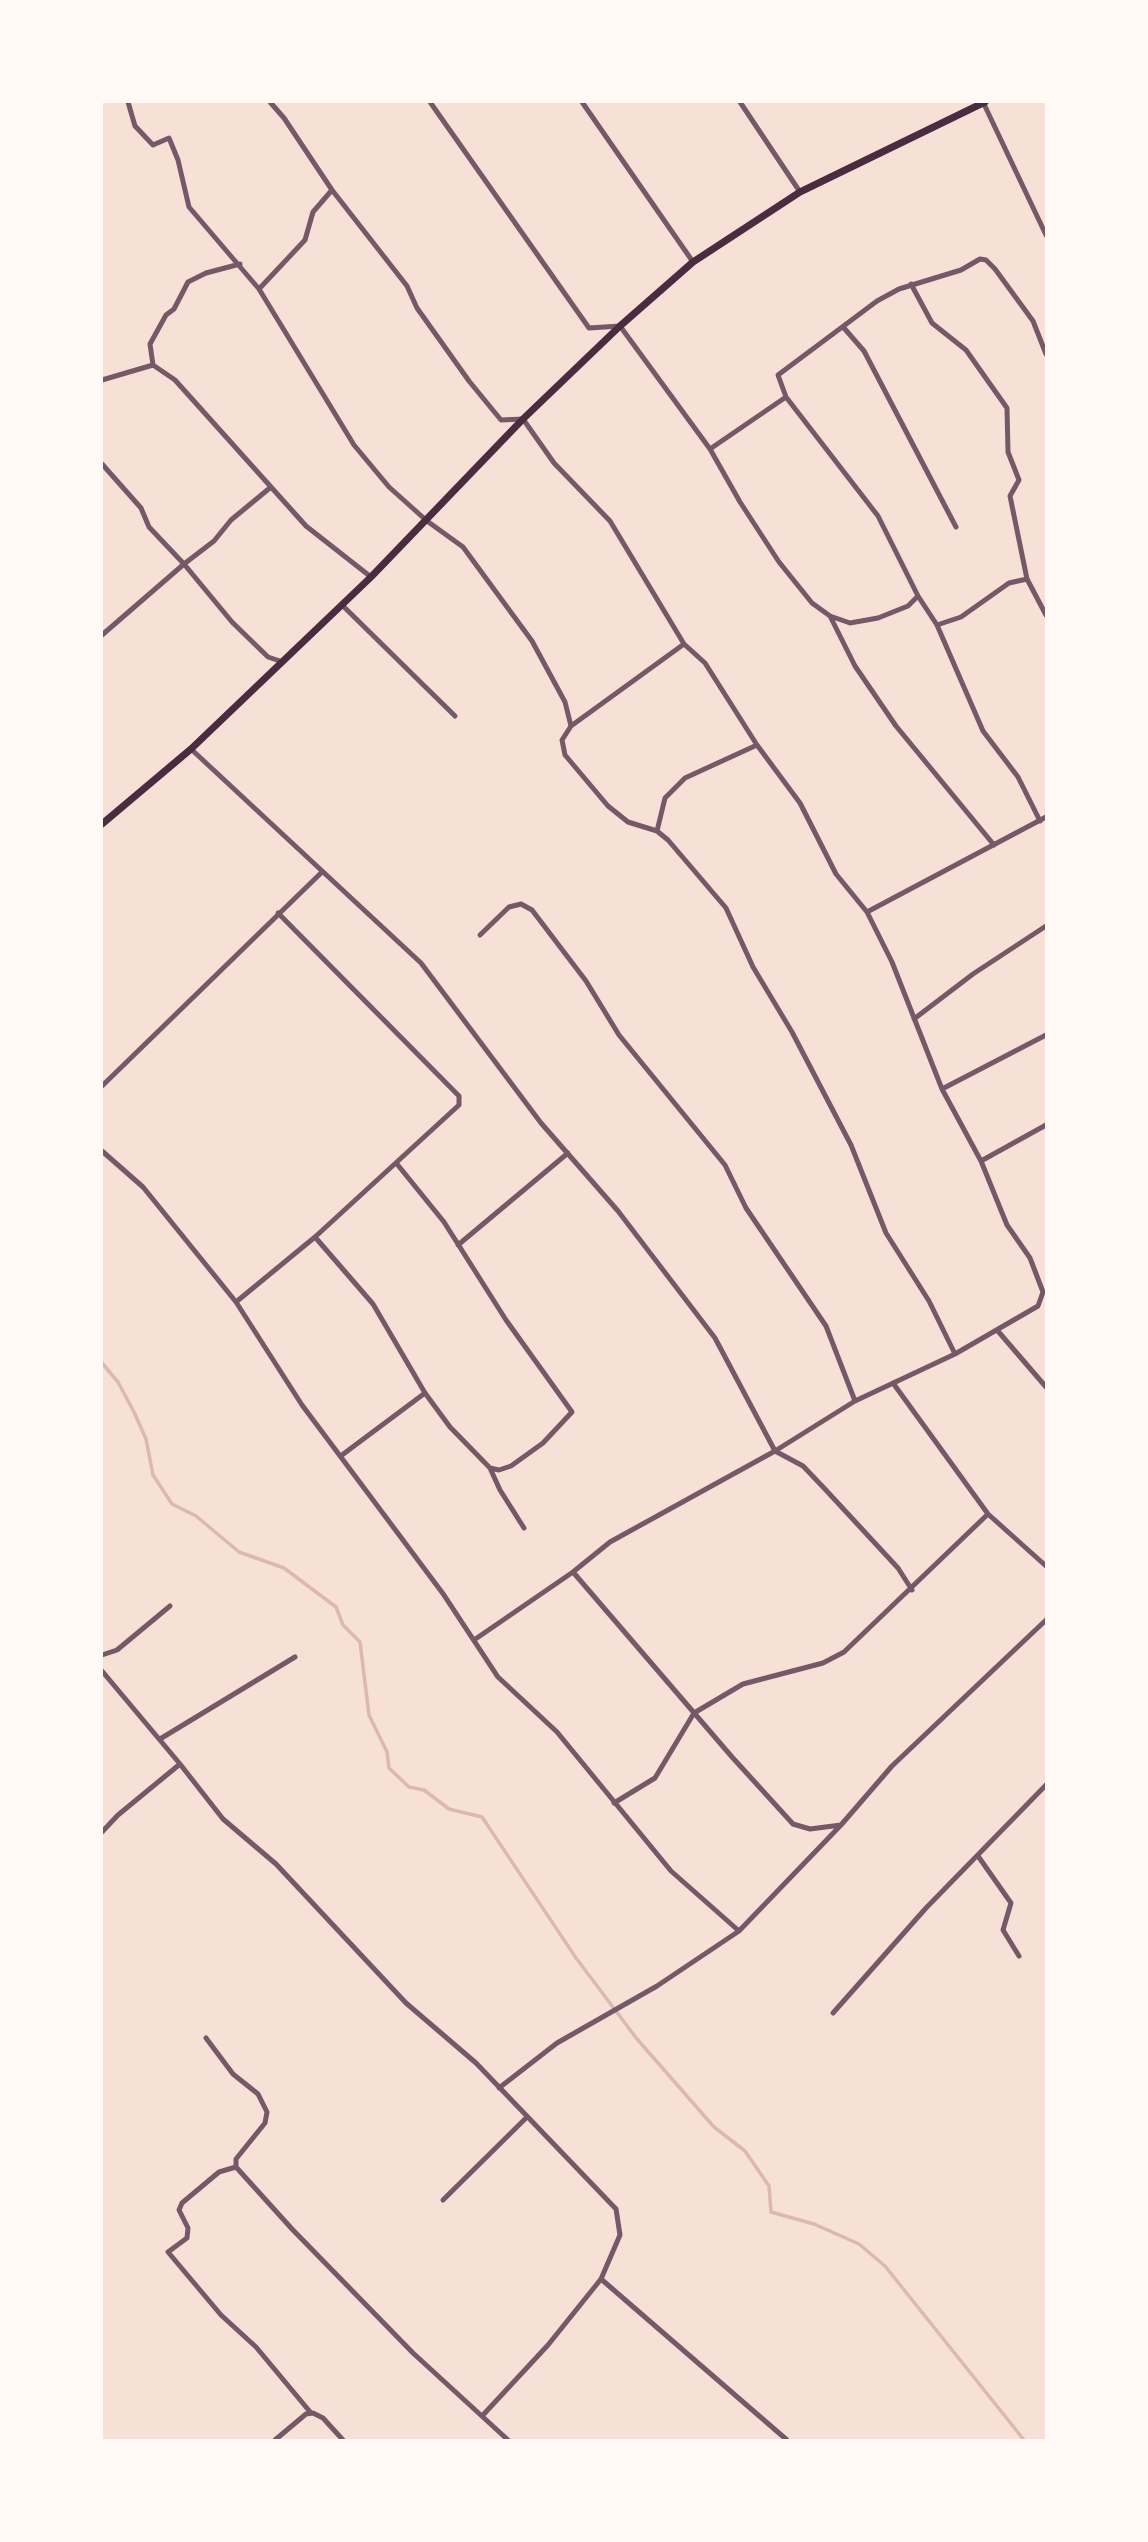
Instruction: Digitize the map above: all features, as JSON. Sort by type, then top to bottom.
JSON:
[{"type":"main road","points":[[102,824],[191,749],[283,662],[427,521],[523,419],[620,326],[693,262],[800,192],[984,102]]},
{"type":"street","points":[[128,102],[135,126],[153,145],[169,138],[178,160],[189,207],[197,221],[240,264],[259,289],[348,437],[389,487],[427,521],[463,547],[532,641],[565,702],[571,726]]},
{"type":"street","points":[[270,102],[284,118],[375,250],[407,286],[417,308],[469,382],[501,420],[523,419],[554,463],[610,521],[684,643],[705,663],[757,745],[800,803],[836,874],[867,912],[892,962],[942,1089],[981,1160],[1007,1225],[1030,1258],[1043,1292],[1038,1306],[997,1330],[955,1354],[855,1401],[775,1451],[610,1542],[573,1572],[474,1640]]},
{"type":"street","points":[[430,102],[589,328],[620,326],[710,449],[779,562],[812,603],[830,616],[850,622],[878,618],[908,606],[918,596]]},
{"type":"street","points":[[582,102],[693,262]]},
{"type":"street","points":[[740,102],[800,192]]},
{"type":"street","points":[[984,102],[1046,235]]},
{"type":"street","points":[[259,289],[305,240],[313,212],[332,190]]},
{"type":"street","points":[[1040,821],[1018,777],[982,731],[937,625],[918,596],[878,516],[786,397],[778,375],[877,301],[911,284],[986,260],[1033,321],[1046,354]]},
{"type":"street","points":[[240,264],[206,273],[188,282],[174,309],[166,315],[150,344],[153,365],[175,380],[306,526],[371,577]]},
{"type":"street","points":[[911,284],[932,323],[965,350],[1007,408],[1008,452],[1019,480],[1010,496],[1027,579],[1046,615]]},
{"type":"street","points":[[844,328],[864,351],[956,527]]},
{"type":"street","points":[[102,380],[153,365]]},
{"type":"street","points":[[710,449],[786,397]]},
{"type":"street","points":[[102,464],[141,509],[149,527],[232,622],[268,657],[283,662]]},
{"type":"street","points":[[102,635],[184,564],[215,541],[231,520],[271,487]]},
{"type":"street","points":[[937,625],[961,617],[1009,583],[1027,579]]},
{"type":"street","points":[[342,605],[454,716]]},
{"type":"street","points":[[830,616],[855,666],[896,726],[994,845]]},
{"type":"street","points":[[684,643],[571,726],[562,747],[592,790],[628,822],[657,831],[726,908],[753,967],[792,1032],[851,1145],[886,1233],[929,1301],[955,1354]]},
{"type":"street","points":[[657,831],[665,798],[685,778],[757,745]]},
{"type":"street","points":[[191,749],[421,963],[483,1042],[499,1068],[618,1211],[715,1338],[775,1451],[803,1466],[898,1567],[912,1590]]},
{"type":"street","points":[[867,912],[1046,817]]},
{"type":"street","points":[[102,1086],[322,872]]},
{"type":"street","points":[[480,935],[509,907],[521,904],[532,910],[586,981],[619,1035],[725,1165],[746,1208],[826,1326],[855,1401]]},
{"type":"street","points":[[236,1302],[315,1237],[459,1105],[459,1096],[278,914]]},
{"type":"street","points":[[914,1019],[974,974],[1046,926]]},
{"type":"street","points":[[942,1089],[1046,1035]]},
{"type":"street","points":[[981,1160],[1046,1125]]},
{"type":"street","points":[[102,1150],[147,1192],[236,1302],[302,1405],[342,1455],[498,1676],[556,1732],[671,1871],[739,1931]]},
{"type":"street","points":[[458,1245],[568,1153]]},
{"type":"street","points":[[397,1164],[444,1222],[513,1330],[572,1412],[543,1443],[511,1466],[499,1470],[490,1468]]},
{"type":"street","points":[[315,1237],[373,1304],[425,1393],[450,1427],[490,1468],[499,1490],[515,1509],[524,1528]]},
{"type":"street","points":[[997,1330],[1046,1387]]},
{"type":"street","points":[[892,1383],[988,1514],[1046,1566]]},
{"type":"street","points":[[342,1455],[425,1393]]},
{"type":"street","points":[[614,1803],[655,1778],[694,1713],[743,1684],[823,1663],[844,1652],[912,1590],[988,1514]]},
{"type":"street","points":[[573,1572],[793,1824],[810,1829],[841,1825]]},
{"type":"street","points":[[102,1655],[117,1650],[170,1606]]},
{"type":"street","points":[[499,2088],[557,2043],[657,1986],[739,1931],[841,1825],[891,1766],[1046,1620]]},
{"type":"street","points":[[160,1739],[295,1657]]},
{"type":"street","points":[[102,1671],[223,1819],[276,1864],[406,2003],[499,2088],[616,2209],[620,2235],[601,2279],[548,2345],[483,2415]]},
{"type":"street","points":[[102,1832],[118,1815],[180,1764]]},
{"type":"street","points":[[832,2013],[926,1908],[1046,1785]]},
{"type":"street","points":[[978,1856],[1012,1903],[1003,1930],[1019,1956]]},
{"type":"street","points":[[206,2038],[233,2074],[258,2094],[267,2112],[265,2123],[236,2159],[236,2167],[292,2230],[413,2353],[508,2441]]},
{"type":"street","points":[[443,2200],[526,2118]]},
{"type":"street","points":[[236,2167],[219,2172],[183,2203],[179,2210],[188,2228],[187,2238],[168,2252],[221,2315],[256,2347],[312,2413],[324,2418],[343,2441]]},
{"type":"street","points":[[601,2279],[787,2441]]},
{"type":"street","points":[[275,2441],[312,2413]]},
{"type":"waterway","points":[[102,1363],[118,1382],[134,1412],[146,1439],[153,1475],[172,1504],[196,1516],[239,1552],[284,1568],[336,1607],[343,1625],[360,1642],[369,1715],[387,1752],[389,1768],[409,1787],[424,1790],[449,1809],[482,1817],[576,1958],[637,2039],[714,2127],[745,2151],[769,2186],[771,2212],[814,2224],[859,2244],[885,2266],[1024,2440]]}]
